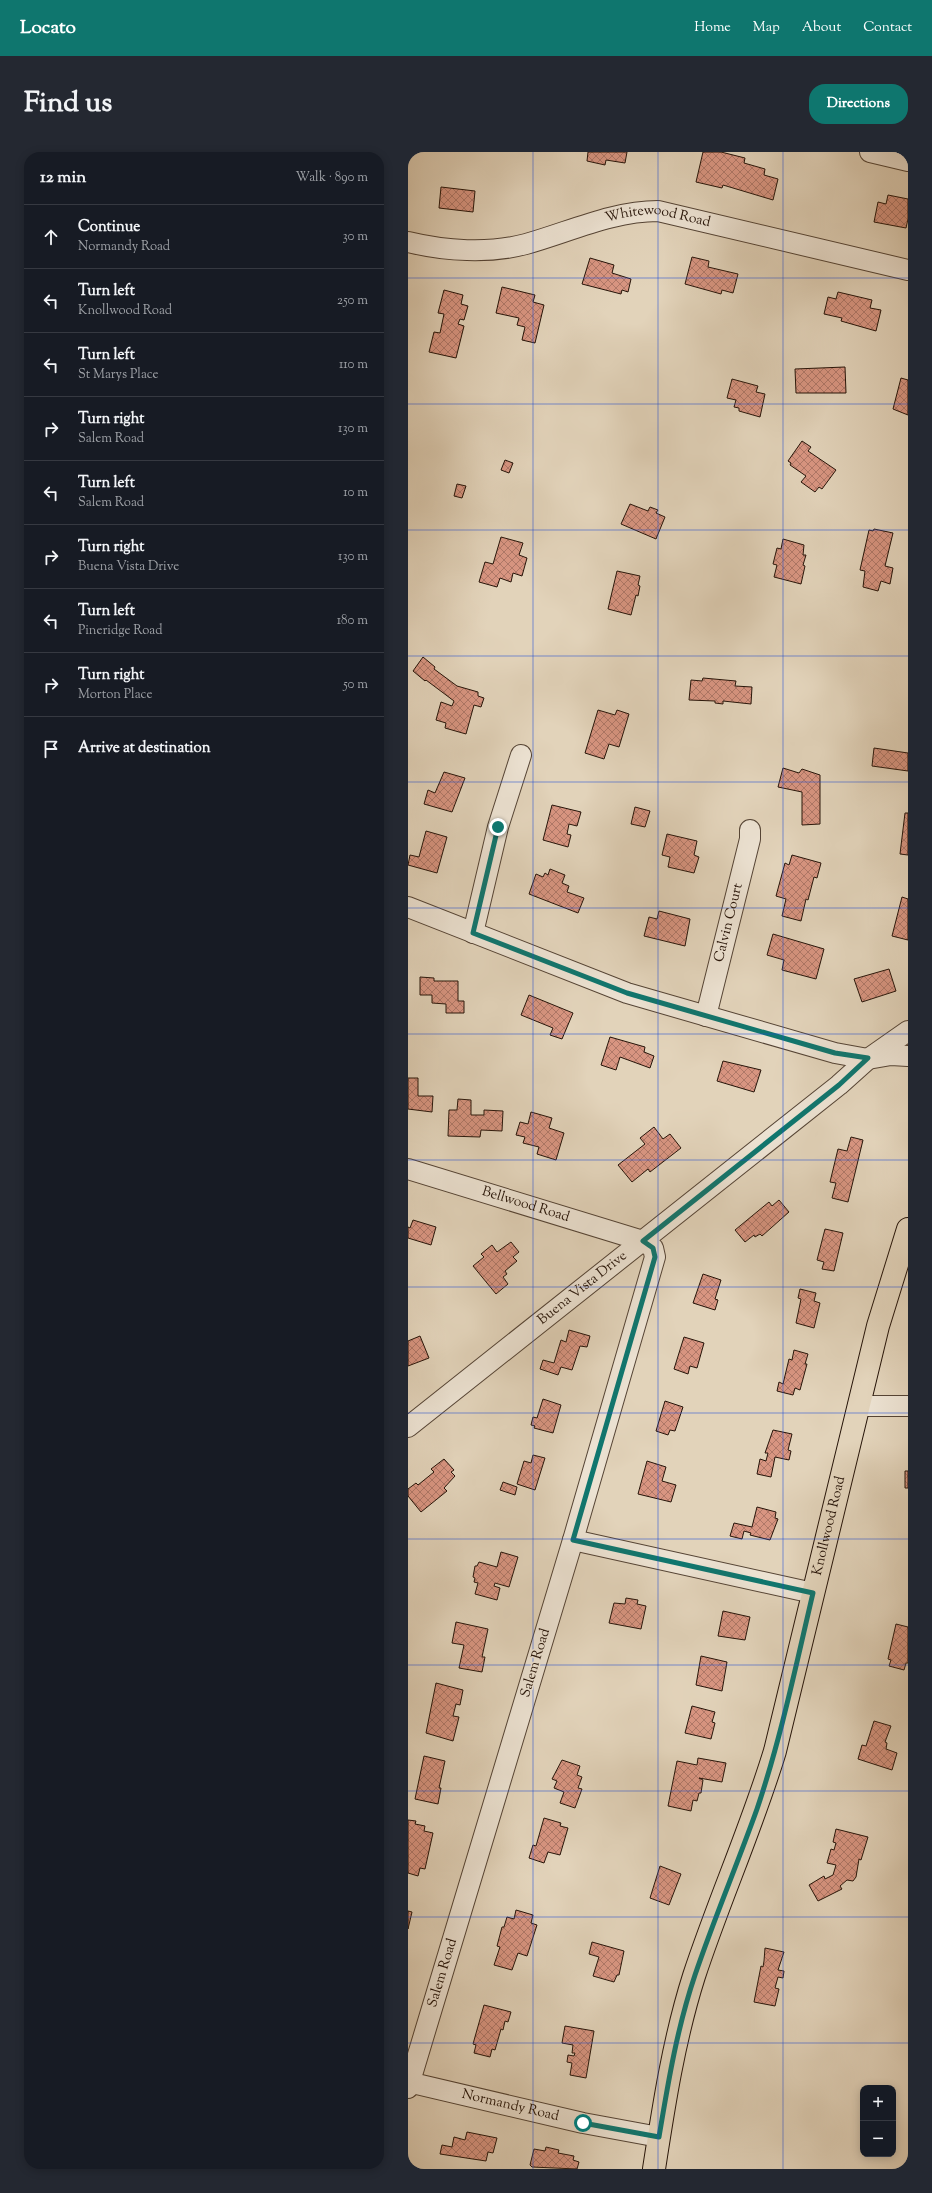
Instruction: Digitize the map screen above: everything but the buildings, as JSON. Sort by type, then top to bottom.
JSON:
[{"type":"main road","name":"Knollwood Road","points":[[654,2169],[667,2089],[683,2016],[694,1976],[756,1809],[775,1751],[878,1326],[908,1228]]},
{"type":"street","points":[[870,152],[908,161]]},
{"type":"street","name":"Whitewood Road","points":[[408,242],[454,249],[496,250],[524,245],[636,211],[658,211],[908,270]]},
{"type":"street","points":[[473,933],[498,827],[521,755]]},
{"type":"street","name":"Calvin Court","points":[[706,1016],[750,839],[750,830]]},
{"type":"street","points":[[408,907],[627,993],[835,1053],[868,1058],[891,1055],[908,1056]]},
{"type":"street","name":"Buena Vista Drive","points":[[408,1427],[839,1085],[868,1058],[908,1031]]},
{"type":"street","name":"Bellwood Road","points":[[408,1170],[643,1241]]},
{"type":"street","name":"Salem Road","points":[[409,2084],[573,1540],[655,1257],[653,1248],[643,1241]]},
{"type":"street","points":[[858,1406],[908,1406]]},
{"type":"street","points":[[573,1540],[813,1593]]},
{"type":"street","name":"Normandy Road","points":[[409,2084],[583,2123],[659,2137]]},
{"type":"route","points":[[498,827],[473,933],[627,993],[835,1053],[868,1058],[839,1085],[643,1241],[653,1248],[655,1257],[573,1540],[813,1593],[775,1751],[756,1809],[694,1976],[681,2023],[667,2089],[659,2137],[583,2123]]}]
